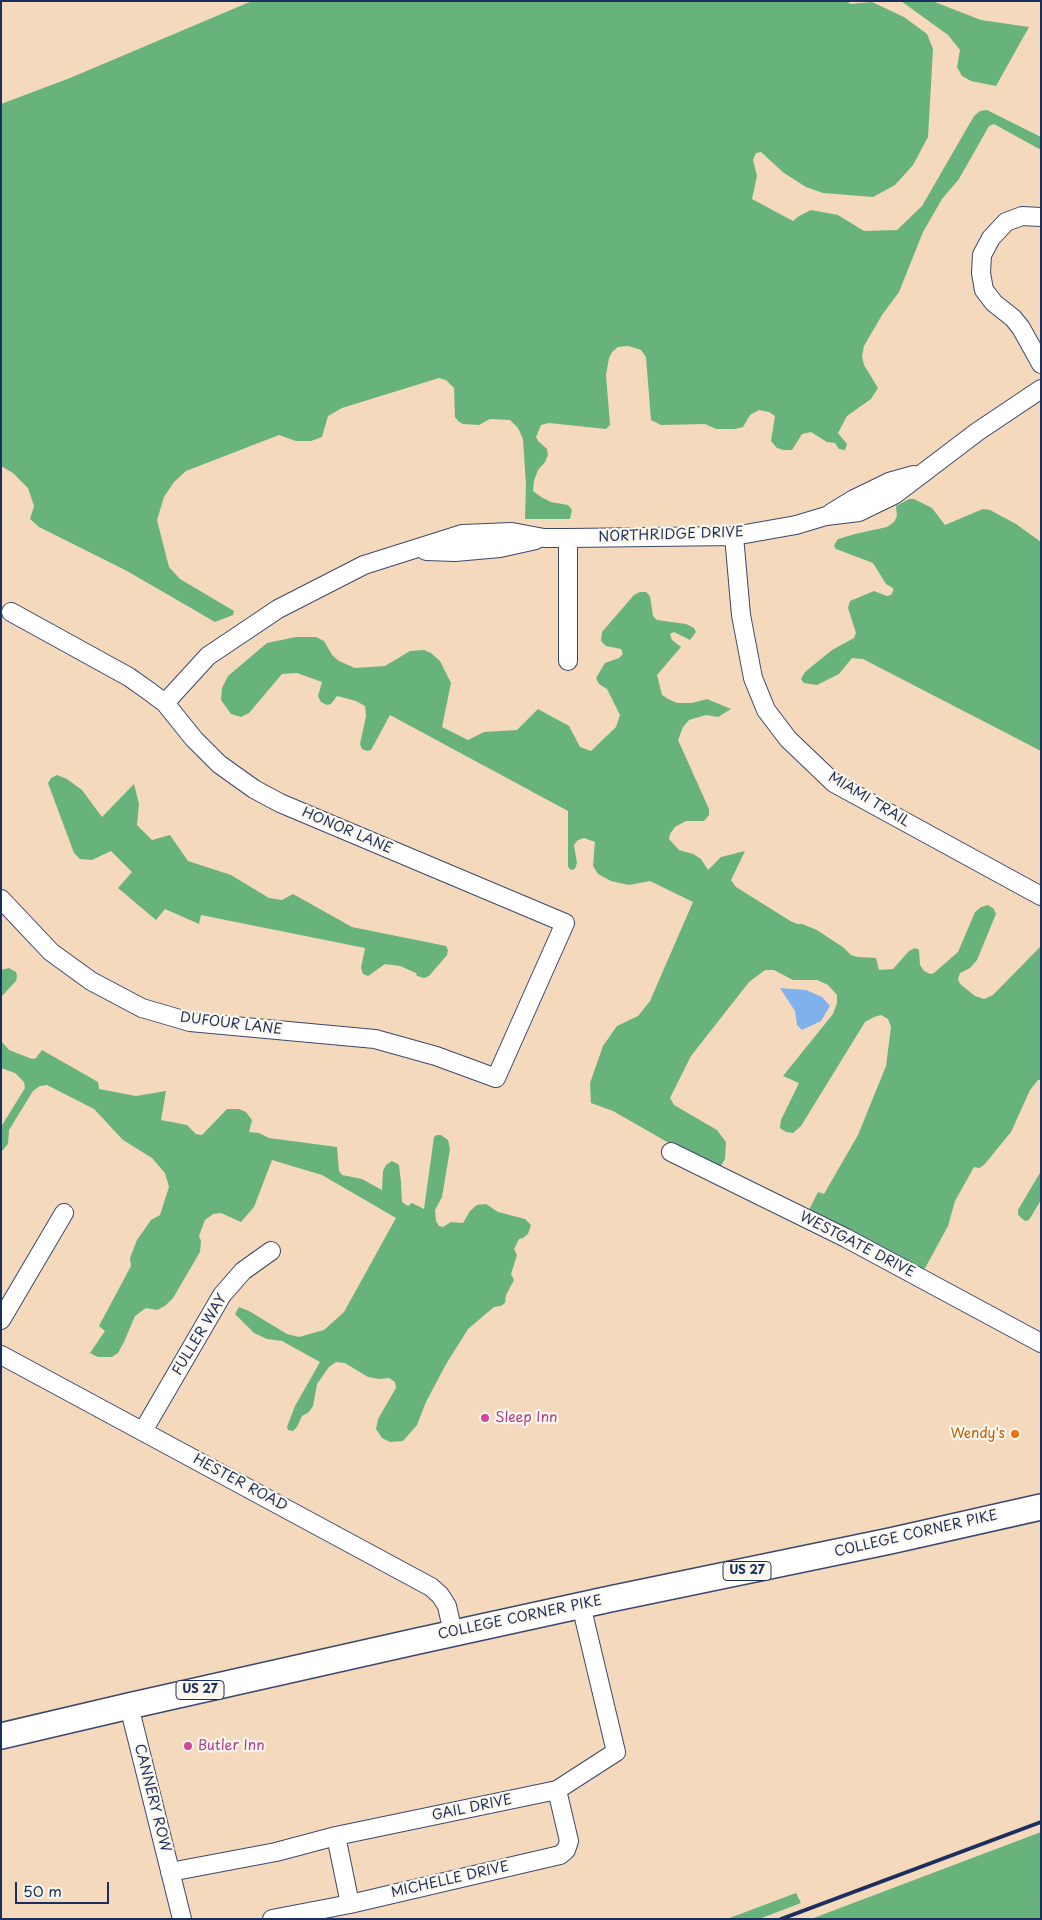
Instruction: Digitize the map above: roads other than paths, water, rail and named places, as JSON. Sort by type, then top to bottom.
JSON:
[{"type":"highway","name":"COLLEGE CORNER PIKE","points":[[1,1736],[453,1633],[892,1541],[1041,1507]]},
{"type":"street","points":[[1041,217],[1022,216],[1006,222],[991,238],[982,255],[981,273],[984,290],[994,303],[1022,328],[1041,364]]},
{"type":"street","name":"NORTHRIDGE DRIVE","points":[[165,703],[208,656],[278,609],[364,565],[462,534],[512,532],[544,538],[734,536],[796,525],[826,516],[859,512],[894,495],[977,432],[1041,389]]},
{"type":"street","name":"MIAMI TRAIL","points":[[734,536],[741,615],[753,678],[766,710],[788,740],[834,783],[1041,896]]},
{"type":"street","points":[[568,538],[568,661]]},
{"type":"street","name":"HONOR LANE","points":[[11,612],[129,677],[165,703],[194,739],[218,764],[254,789],[280,803],[565,922],[496,1078]]},
{"type":"street","name":"DUFOUR LANE","points":[[1,899],[51,952],[91,982],[142,1008],[190,1022],[375,1039],[436,1056],[496,1078]]},
{"type":"street","name":"WESTGATE DRIVE","points":[[671,1152],[846,1238],[1041,1343]]},
{"type":"street","points":[[1,1320],[64,1213]]},
{"type":"street","name":"FULLER WAY","points":[[143,1431],[222,1295],[243,1271],[271,1252]]},
{"type":"street","name":"HESTER ROAD","points":[[1,1355],[431,1587],[440,1595],[447,1606],[453,1633]]},
{"type":"street","name":"GAIL DRIVE","points":[[170,1872],[276,1852],[336,1836],[557,1790],[616,1752],[581,1605]]},
{"type":"street","name":"CANNERY ROW","points":[[129,1706],[182,1919]]},
{"type":"street","name":"MICHELLE DRIVE","points":[[272,1919],[350,1904],[560,1855],[566,1850],[569,1841],[557,1790]]},
{"type":"street","points":[[336,1836],[350,1904]]},
{"type":"water","points":[[780,988],[806,990],[822,997],[830,1006],[821,1021],[802,1030],[797,1025],[795,1011]]},
{"type":"railway","points":[[781,1919],[1041,1822]]},
{"type":"place","name":"Sleep Inn","points":[[485,1418]]},
{"type":"place","name":"Wendy's","points":[[1015,1434]]},
{"type":"place","name":"Butler Inn","points":[[188,1746]]}]
